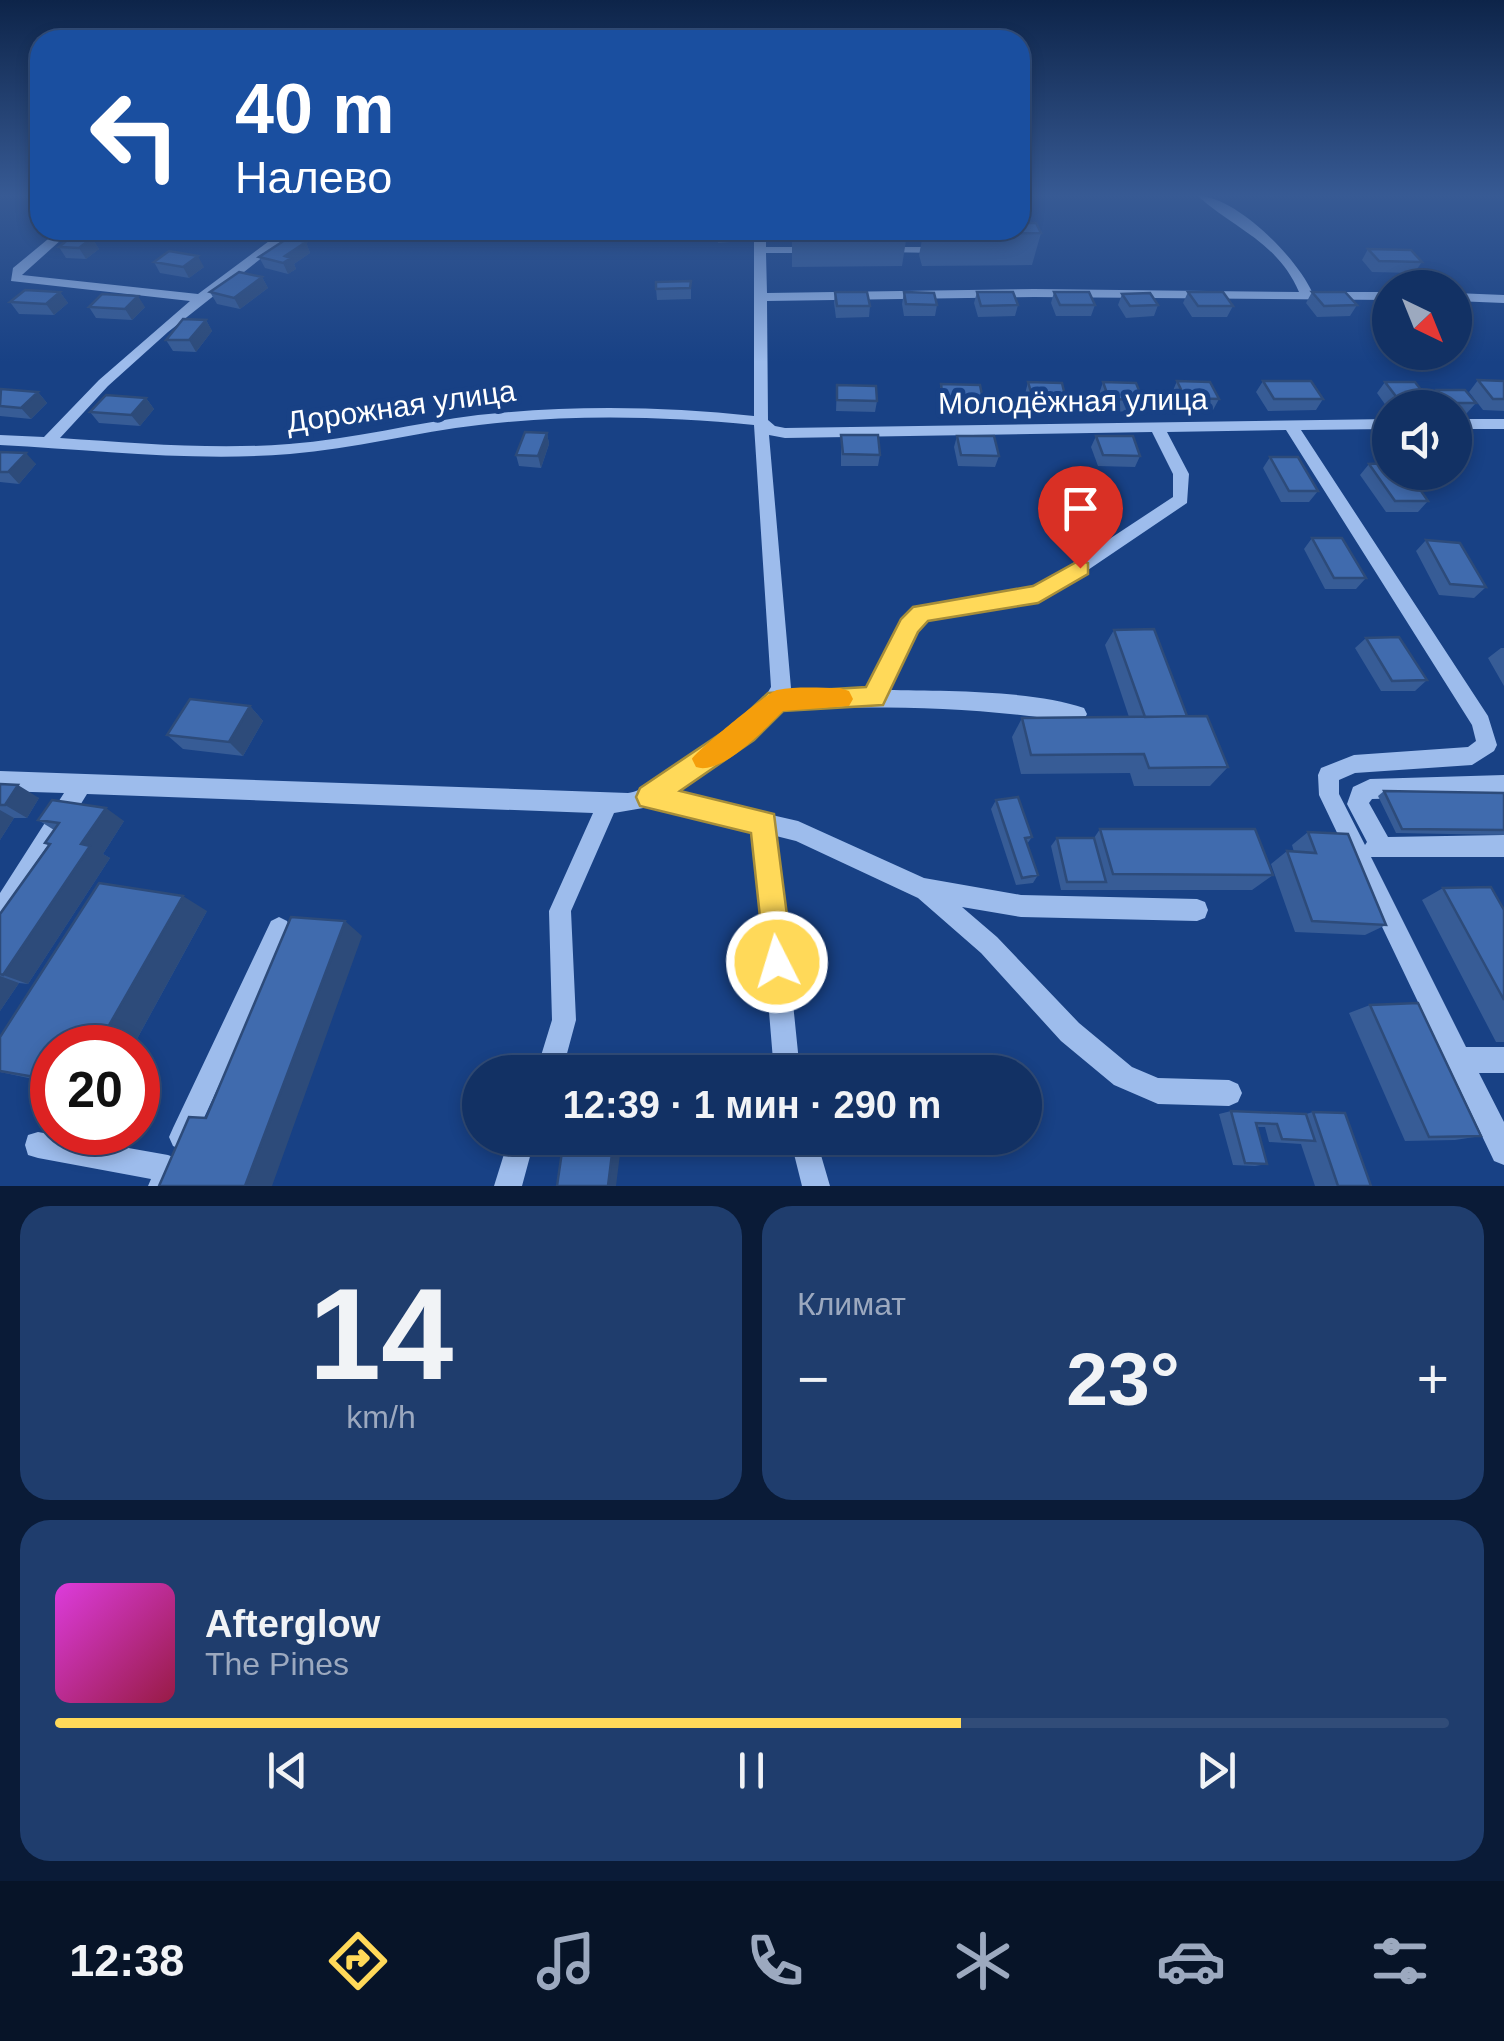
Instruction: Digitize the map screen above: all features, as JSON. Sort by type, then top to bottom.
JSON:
[{"type":"street","points":[[40,251],[17,271],[15,278],[199,298]]},
{"type":"street","points":[[48,442],[84,400],[199,298],[261,251]]},
{"type":"street","points":[[650,797],[744,732],[777,701],[781,676],[761,421],[763,251]]},
{"type":"street","points":[[1277,251],[1299,271],[1307,295]]},
{"type":"street","points":[[763,297],[1372,296]]},
{"type":"street","points":[[1472,298],[1504,299]]},
{"type":"street","name":"Дорожная улица","points":[[0,440],[266,451],[373,440],[475,420],[584,412],[675,411],[761,421]]},
{"type":"street","name":"Молодёжная улица","points":[[761,421],[770,430],[786,433],[1372,424]]},
{"type":"street","points":[[1472,424],[1504,424]]},
{"type":"street","points":[[874,697],[909,626],[921,613],[1011,602],[1048,590],[1182,498],[1181,474],[1156,426]]},
{"type":"street","points":[[1290,426],[1481,722],[1487,745],[1472,756],[1354,764],[1328,775],[1329,796],[1504,1151]]},
{"type":"street","points":[[777,701],[874,697],[1025,705],[1077,714]]},
{"type":"street","points":[[0,781],[608,804],[650,797],[798,831],[923,889],[1021,906],[1196,910]]},
{"type":"street","points":[[0,914],[82,784]]},
{"type":"street","points":[[1382,848],[1358,804],[1360,794],[1370,788],[1504,784]]},
{"type":"street","points":[[554,1055],[564,1020],[560,911],[608,804]]},
{"type":"street","points":[[764,823],[785,1055]]},
{"type":"street","points":[[1352,848],[1504,846]]},
{"type":"street","points":[[923,889],[989,946],[1070,1032],[1123,1076],[1158,1091],[1229,1093]]},
{"type":"street","points":[[76,1155],[165,1178],[279,928]]},
{"type":"street","points":[[1459,1060],[1504,1060]]},
{"type":"street","points":[[508,1186],[517,1155]]},
{"type":"street","points":[[808,1155],[816,1186]]},
{"type":"building","points":[[169,251],[198,256],[183,267],[154,262]]},
{"type":"building","points":[[268,251],[292,251],[285,256],[291,258],[283,263],[259,257]]},
{"type":"building","points":[[1370,251],[1412,251],[1422,262],[1379,261]]},
{"type":"building","points":[[239,272],[262,277],[234,298],[210,292]]},
{"type":"building","points":[[691,281],[690,288],[656,289],[656,282]]},
{"type":"building","points":[[25,290],[60,292],[46,304],[10,302]]},
{"type":"building","points":[[835,292],[867,292],[870,306],[837,306]]},
{"type":"building","points":[[904,292],[934,293],[937,305],[906,304]]},
{"type":"building","points":[[977,292],[1013,292],[1018,305],[981,306]]},
{"type":"building","points":[[1054,292],[1089,292],[1095,305],[1060,305]]},
{"type":"building","points":[[1188,292],[1223,292],[1233,306],[1198,306]]},
{"type":"building","points":[[1312,292],[1345,292],[1357,305],[1324,306]]},
{"type":"building","points":[[1150,293],[1158,305],[1130,306],[1122,294]]},
{"type":"building","points":[[102,294],[138,296],[125,309],[89,307]]},
{"type":"building","points":[[183,319],[206,320],[189,340],[166,340]]},
{"type":"building","points":[[1478,380],[1504,381],[1504,399],[1493,399]]},
{"type":"building","points":[[1177,381],[1210,382],[1219,399],[1185,398]]},
{"type":"building","points":[[1263,381],[1311,381],[1323,399],[1274,399]]},
{"type":"building","points":[[1028,382],[1062,383],[1066,400],[1033,399]]},
{"type":"building","points":[[1103,382],[1136,383],[1143,400],[1109,399]]},
{"type":"building","points":[[1385,382],[1415,382],[1421,390],[1391,390]]},
{"type":"building","points":[[941,384],[980,385],[983,400],[943,399]]},
{"type":"building","points":[[837,385],[876,386],[877,401],[837,400]]},
{"type":"building","points":[[1,389],[38,392],[21,408],[0,406]]},
{"type":"building","points":[[106,395],[146,398],[131,415],[90,412]]},
{"type":"building","points":[[525,432],[547,433],[538,456],[516,455]]},
{"type":"building","points":[[841,435],[878,435],[880,455],[843,454]]},
{"type":"building","points":[[957,436],[994,436],[999,456],[961,455]]},
{"type":"building","points":[[1096,436],[1133,436],[1140,456],[1103,455]]},
{"type":"building","points":[[0,452],[26,453],[8,472],[0,472]]},
{"type":"building","points":[[1270,457],[1298,457],[1318,491],[1289,491]]},
{"type":"building","points":[[1387,490],[1420,490],[1428,501],[1395,501]]},
{"type":"building","points":[[1312,538],[1342,538],[1366,578],[1334,578]]},
{"type":"building","points":[[1426,540],[1460,543],[1486,587],[1450,584]]},
{"type":"building","points":[[1154,629],[1187,716],[1145,717],[1114,630]]},
{"type":"building","points":[[1399,637],[1427,680],[1392,681],[1366,638]]},
{"type":"building","points":[[190,699],[250,706],[229,742],[167,735]]},
{"type":"building","points":[[1207,716],[1228,767],[1149,768],[1144,754],[1031,755],[1022,718]]},
{"type":"building","points":[[0,784],[18,785],[5,805],[0,805]]},
{"type":"building","points":[[1384,791],[1504,793],[1504,830],[1402,829]]},
{"type":"building","points":[[1018,797],[1032,837],[1025,838],[1038,875],[1022,878],[996,800]]},
{"type":"building","points":[[52,800],[106,808],[81,844],[90,846],[3,975],[0,914],[50,844],[45,843],[59,823],[38,820]]},
{"type":"building","points":[[1100,829],[1255,829],[1273,875],[1113,874]]},
{"type":"building","points":[[1308,832],[1348,834],[1386,925],[1312,921],[1287,851],[1316,853]]},
{"type":"building","points":[[1057,838],[1094,838],[1106,882],[1067,882]]},
{"type":"building","points":[[99,883],[183,896],[109,1025],[30,1025],[30,1076],[0,1071],[0,1037]]},
{"type":"building","points":[[1491,887],[1504,910],[1504,1000],[1443,888]]},
{"type":"building","points":[[291,917],[345,921],[245,1186],[159,1186],[189,1117],[206,1118]]},
{"type":"building","points":[[1418,1003],[1481,1136],[1429,1137],[1370,1005]]},
{"type":"building","points":[[1231,1111],[1306,1114],[1315,1141],[1282,1139],[1277,1124],[1256,1123],[1267,1164],[1245,1163]]},
{"type":"building","points":[[1313,1112],[1345,1113],[1371,1186],[1338,1186]]},
{"type":"building","points":[[562,1155],[612,1155],[608,1186],[557,1186]]},
{"type":"slow traffic","points":[[705,759],[744,732],[777,701],[840,699]]},
{"type":"route","points":[[777,962],[764,823],[650,797],[744,732],[777,701],[874,697],[909,626],[921,613],[1011,602],[1057,586],[1080,568]]}]
